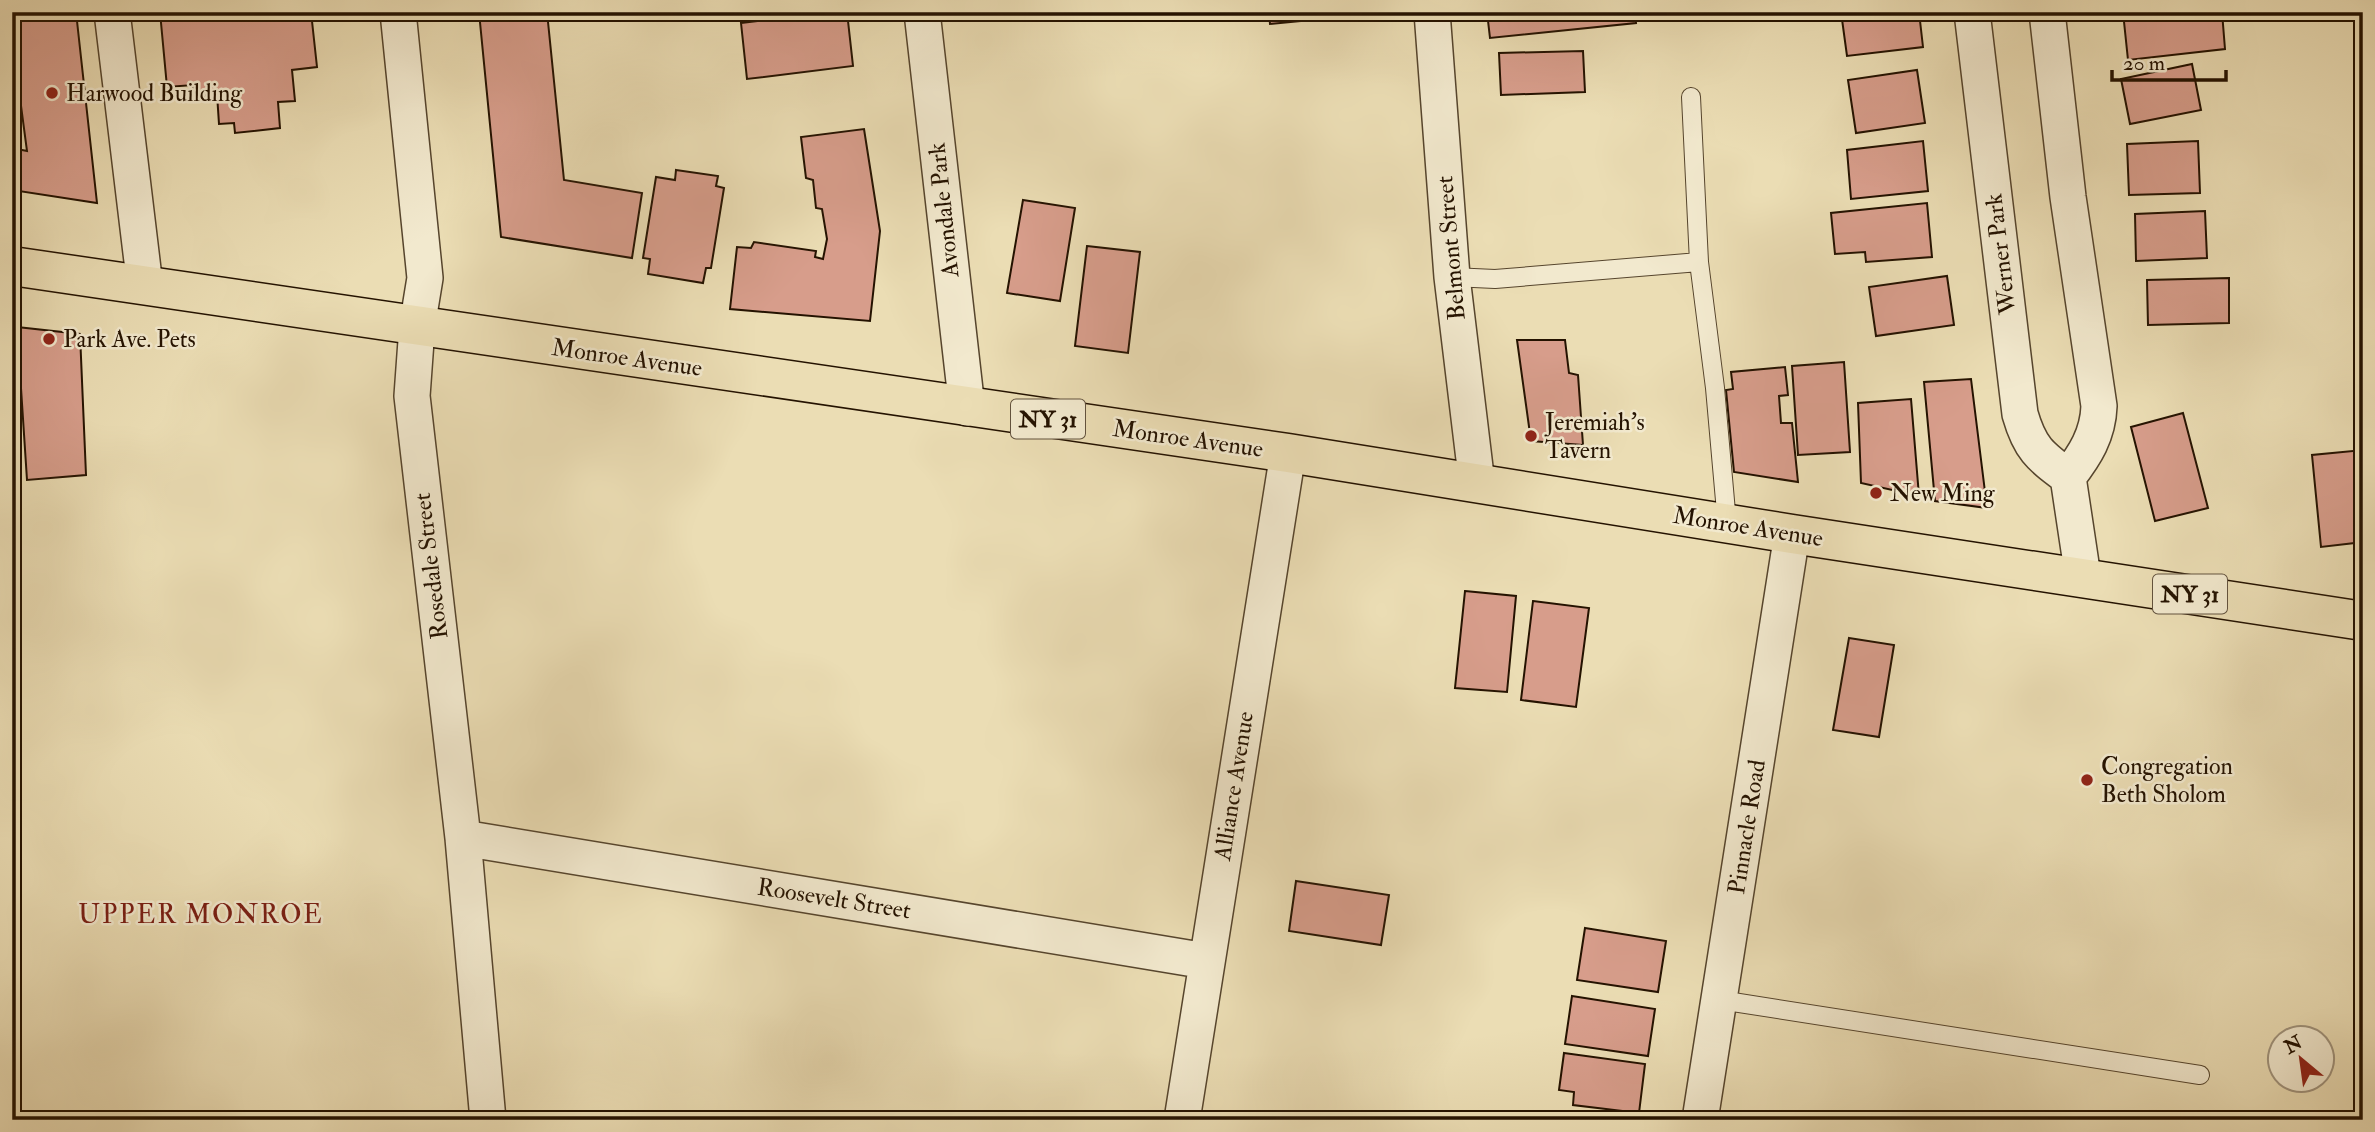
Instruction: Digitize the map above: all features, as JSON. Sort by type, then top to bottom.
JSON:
[{"type":"main road","name":"Monroe Avenue","points":[[12,266],[1288,453],[1792,534],[2363,621]]},
{"type":"street","points":[[112,12],[145,286]]},
{"type":"street","name":"Rosedale Street","points":[[398,12],[425,278],[417,327],[412,396],[463,838],[488,1120]]},
{"type":"street","name":"Avondale Park","points":[[922,12],[967,408]]},
{"type":"street","name":"Belmont Street","points":[[1432,12],[1452,277],[1477,484]]},
{"type":"street","name":"Werner Park","points":[[1972,12],[2020,414],[2027,438],[2043,458],[2068,477]]},
{"type":"street","points":[[2048,12],[2067,197],[2099,406],[2098,425],[2086,453],[2068,477],[2083,577]]},
{"type":"street","name":"Alliance Avenue","points":[[1182,1120],[1288,453]]},
{"type":"street","name":"Pinnacle Road","points":[[1700,1120],[1792,534]]},
{"type":"street","name":"Roosevelt Street","points":[[463,838],[1206,961]]},
{"type":"lane","points":[[1690,97],[1699,262],[1716,388],[1727,523]]},
{"type":"lane","points":[[1452,277],[1495,279],[1699,262]]},
{"type":"lane","points":[[1720,1000],[2200,1075]]},
{"type":"building","name":"Harwood Building","points":[[16,12],[76,12],[97,203],[12,190],[12,148],[27,151],[12,38]]},
{"type":"building","points":[[160,12],[311,12],[317,67],[292,70],[295,101],[278,102],[280,128],[235,133],[234,123],[219,124],[217,94],[194,97],[193,85],[167,87]]},
{"type":"building","points":[[479,12],[547,12],[564,180],[642,193],[632,258],[501,237]]},
{"type":"building","points":[[847,12],[853,66],[747,79],[741,23]]},
{"type":"building","points":[[1269,12],[1362,12],[1362,15],[1270,24]]},
{"type":"building","points":[[1487,12],[1635,12],[1636,23],[1490,38]]},
{"type":"building","points":[[1841,12],[1919,12],[1923,47],[1847,56]]},
{"type":"building","points":[[2123,12],[2222,12],[2225,49],[2128,60]]},
{"type":"building","points":[[1583,51],[1585,92],[1501,95],[1499,53]]},
{"type":"building","points":[[2192,64],[2201,110],[2130,124],[2121,79]]},
{"type":"building","points":[[1917,70],[1925,123],[1856,133],[1848,80]]},
{"type":"building","points":[[864,129],[880,231],[870,321],[730,309],[737,247],[751,248],[754,242],[816,251],[815,257],[823,259],[827,239],[822,209],[816,208],[813,180],[806,178],[801,137]]},
{"type":"building","points":[[1923,141],[1928,191],[1851,199],[1847,150]]},
{"type":"building","points":[[2198,141],[2200,193],[2129,195],[2127,144]]},
{"type":"building","points":[[676,170],[718,176],[716,186],[724,188],[711,268],[706,268],[703,283],[648,274],[650,259],[643,258],[656,177],[675,180]]},
{"type":"building","points":[[1023,200],[1075,208],[1060,301],[1007,293]]},
{"type":"building","points":[[1927,203],[1932,257],[1866,262],[1865,252],[1835,254],[1831,213]]},
{"type":"building","points":[[2205,211],[2207,258],[2136,261],[2135,214]]},
{"type":"building","points":[[1087,246],[1140,252],[1128,353],[1075,346]]},
{"type":"building","points":[[1947,276],[1954,325],[1876,336],[1869,287]]},
{"type":"building","points":[[2229,278],[2229,323],[2148,325],[2147,280]]},
{"type":"building","points":[[17,327],[80,334],[86,475],[27,480]]},
{"type":"building","points":[[1517,340],[1565,340],[1569,373],[1578,375],[1583,445],[1531,441]]},
{"type":"building","points":[[1844,362],[1850,452],[1798,455],[1792,366]]},
{"type":"building","points":[[1785,367],[1788,395],[1779,396],[1781,423],[1792,423],[1798,482],[1734,472],[1726,390],[1733,389],[1731,372]]},
{"type":"building","points":[[1971,379],[1987,508],[1935,501],[1924,382]]},
{"type":"building","points":[[1911,399],[1919,496],[1861,483],[1858,403]]},
{"type":"building","points":[[2183,413],[2208,508],[2155,521],[2131,427]]},
{"type":"building","points":[[2363,450],[2363,542],[2321,547],[2312,455]]},
{"type":"building","points":[[1465,591],[1516,596],[1507,692],[1455,688]]},
{"type":"building","points":[[1533,601],[1589,608],[1576,707],[1521,700]]},
{"type":"building","points":[[1849,638],[1894,645],[1879,737],[1833,730]]},
{"type":"building","points":[[1296,881],[1389,895],[1381,945],[1289,931]]},
{"type":"building","points":[[1585,928],[1666,941],[1658,992],[1577,980]]},
{"type":"building","points":[[1572,996],[1655,1009],[1648,1056],[1565,1044]]},
{"type":"building","points":[[1564,1053],[1645,1064],[1639,1113],[1573,1105],[1574,1092],[1559,1090]]},
{"type":"place","name":"Harwood Building","points":[[52,93]]},
{"type":"place","name":"Park Ave. Pets","points":[[49,339]]},
{"type":"place","name":"Jeremiah's Tavern","points":[[1531,436]]},
{"type":"place","name":"New Ming","points":[[1876,493]]},
{"type":"place","name":"Congregation Beth Sholom","points":[[2087,780]]},
{"type":"district","name":"UPPER MONROE","points":[[201,915]]}]
